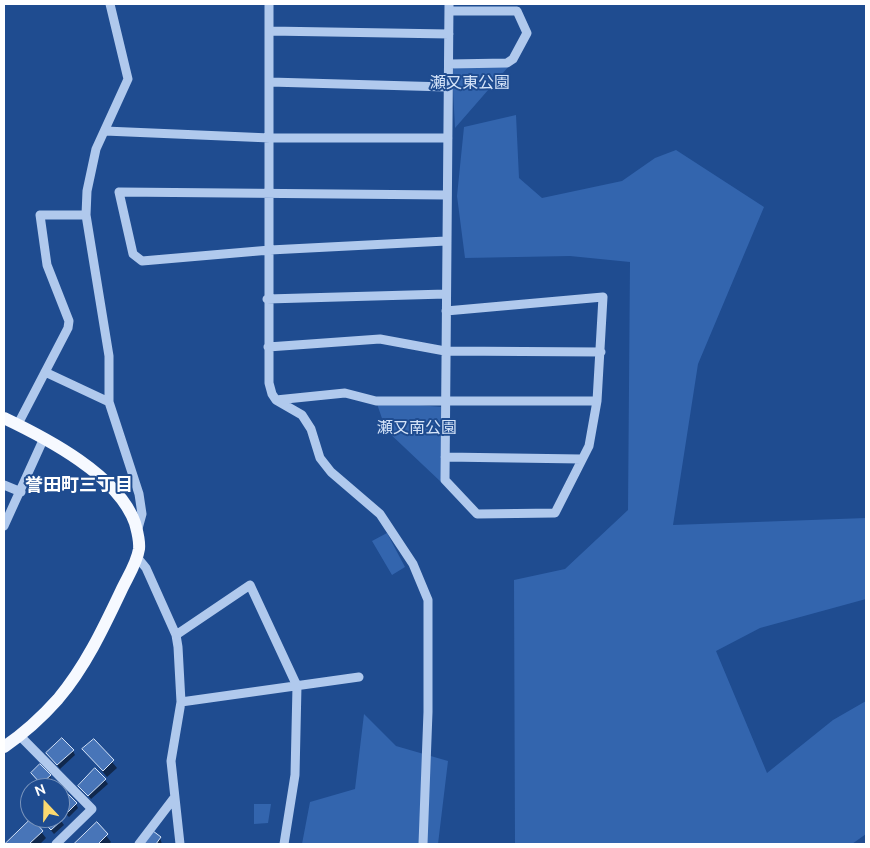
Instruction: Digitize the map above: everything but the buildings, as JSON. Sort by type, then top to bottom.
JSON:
[{"type":"main road","points":[[4,418],[73,455],[106,484],[128,511],[137,532],[139,549],[96,644],[83,664],[58,698],[4,747]]},
{"type":"street","points":[[110,4],[128,79],[96,150],[90,171],[86,215],[109,356],[109,402],[139,494],[142,514],[137,532]]},
{"type":"street","points":[[269,4],[270,250],[268,377],[272,394],[276,400],[302,415],[311,429],[320,458],[330,472],[380,514],[413,564],[428,600],[428,712],[423,844]]},
{"type":"street","points":[[446,311],[603,297],[597,401],[589,446],[555,513],[477,514],[445,480],[447,87],[449,7],[516,11],[527,33],[513,60],[507,63],[449,64]]},
{"type":"street","points":[[270,31],[449,34]]},
{"type":"street","points":[[270,82],[447,87]]},
{"type":"street","points":[[105,131],[270,138],[448,138]]},
{"type":"street","points":[[446,241],[270,250],[142,261],[133,254],[119,192],[447,195]]},
{"type":"street","points":[[18,424],[68,328],[69,321],[47,265],[40,215],[86,215]]},
{"type":"street","points":[[268,299],[446,294]]},
{"type":"street","points":[[268,347],[380,339],[445,351],[601,352]]},
{"type":"street","points":[[45,372],[109,402]]},
{"type":"street","points":[[276,400],[345,393],[376,401],[597,401]]},
{"type":"street","points":[[4,526],[44,438]]},
{"type":"street","points":[[446,457],[581,459]]},
{"type":"street","points":[[4,485],[21,492]]},
{"type":"street","points":[[136,557],[146,568],[176,634],[180,661],[181,702],[171,761],[180,844]]},
{"type":"street","points":[[176,634],[250,585],[297,686],[298,728],[295,774],[284,844]]},
{"type":"street","points":[[181,702],[360,677]]},
{"type":"street","points":[[18,736],[92,809],[56,844]]},
{"type":"street","points":[[139,844],[159,815],[174,798]]},
{"type":"green space","name":"瀬又東公園","points":[[456,65],[509,66],[455,128],[452,70]]},
{"type":"green space","points":[[516,115],[519,178],[542,198],[622,181],[655,158],[676,150],[764,207],[698,364],[673,525],[866,518],[866,599],[760,628],[716,651],[767,773],[833,720],[866,701],[866,834],[852,844],[515,844],[514,580],[565,569],[628,510],[630,262],[570,256],[465,258],[457,196],[464,127]]},
{"type":"green space","name":"瀬又南公園","points":[[376,401],[441,407],[441,482],[386,430]]},
{"type":"green space","points":[[387,533],[405,567],[392,575],[372,541]]},
{"type":"green space","points":[[364,714],[396,746],[448,761],[438,844],[302,844],[310,802],[355,789]]},
{"type":"green space","points":[[254,804],[271,804],[268,823],[254,824]]},
{"type":"district","name":"誉田町三丁目","points":[[79,485]]}]
